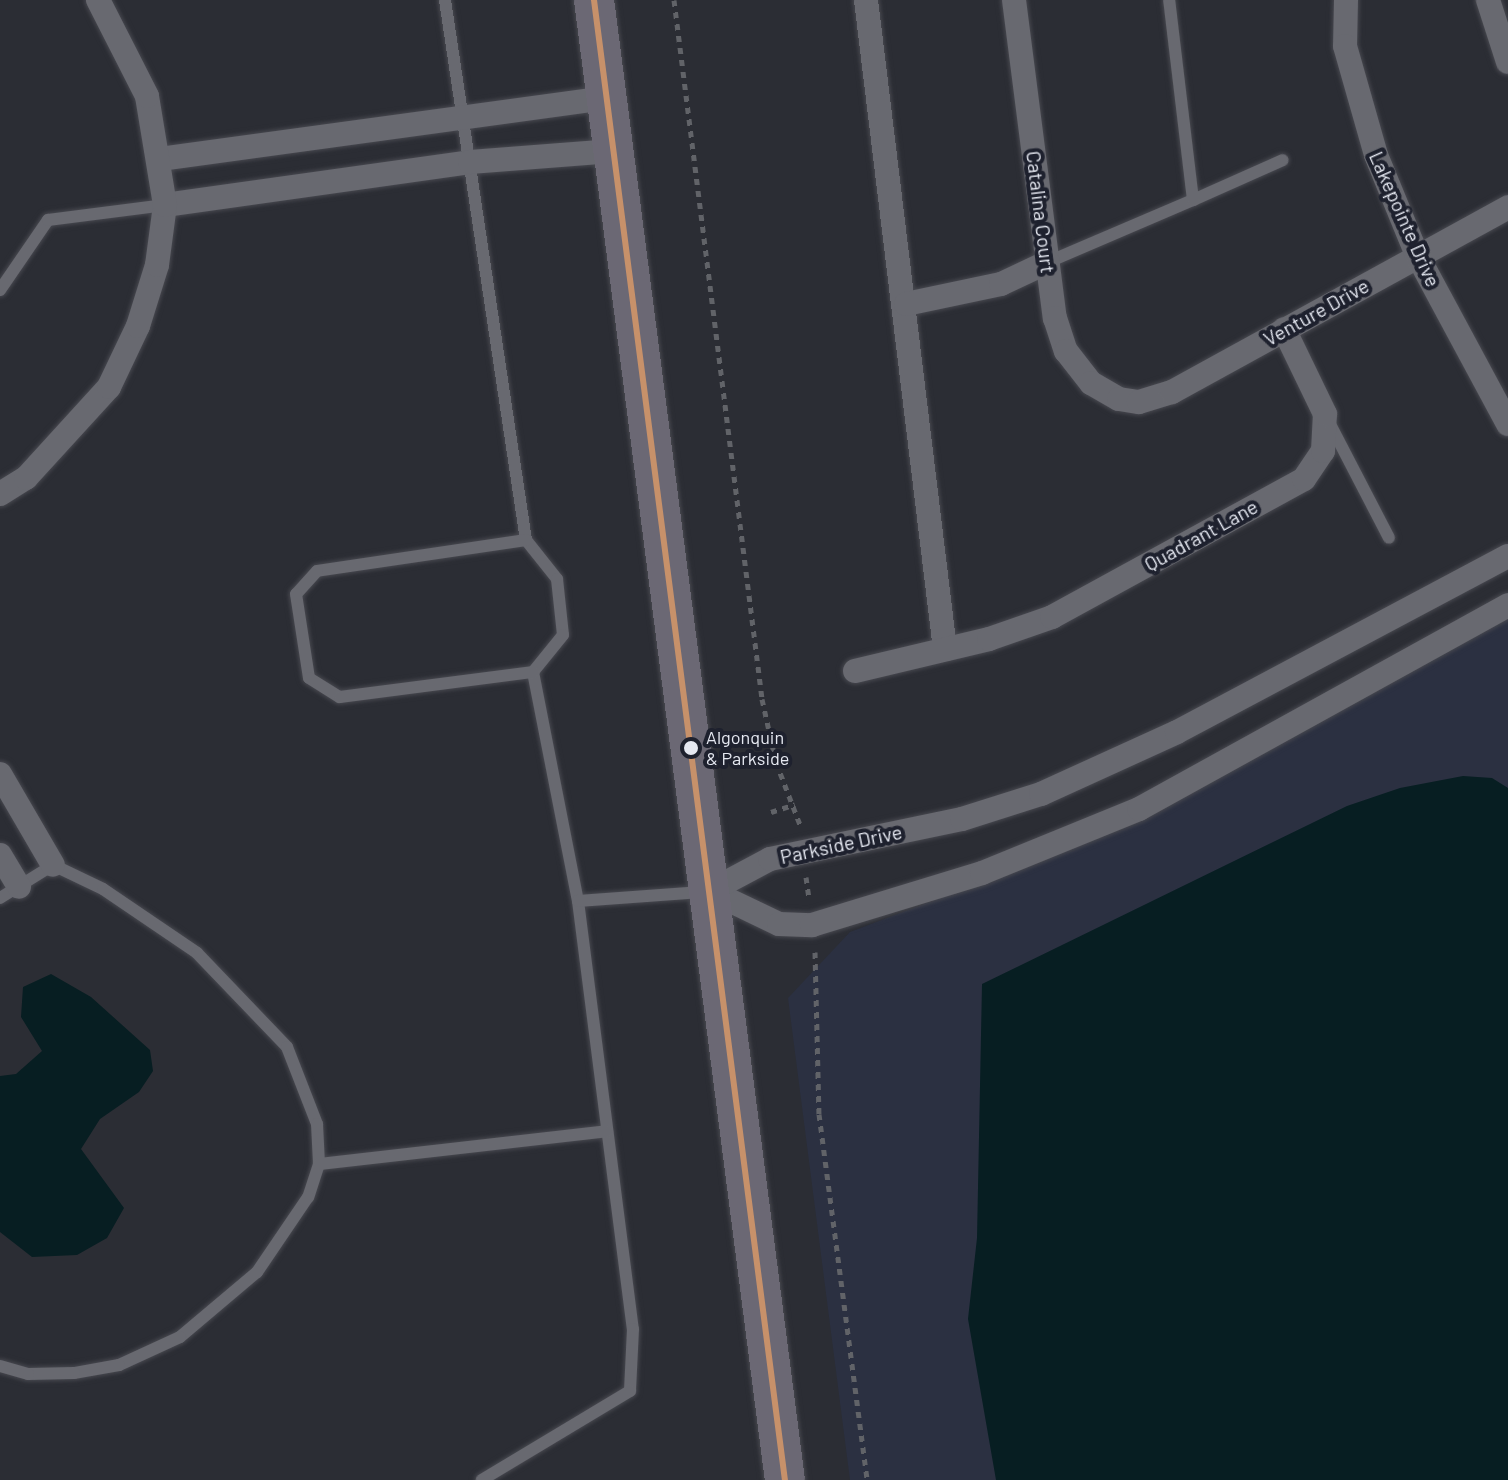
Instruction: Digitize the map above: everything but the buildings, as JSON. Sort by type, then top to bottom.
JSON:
[{"type":"main road","points":[[594,0],[785,1480]]},
{"type":"street","points":[[0,494],[26,478],[109,387],[138,326],[157,265],[165,205],[160,159],[147,96],[98,0]]},
{"type":"street","points":[[866,0],[906,304],[945,649]]},
{"type":"street","name":"Catalina Court","points":[[1014,0],[1055,318],[1066,351],[1091,383],[1119,399]]},
{"type":"street","name":"Lakepointe Drive","points":[[1346,0],[1345,46],[1376,155],[1417,255],[1508,424]]},
{"type":"street","points":[[1488,0],[1506,51]]},
{"type":"street","points":[[160,159],[464,121],[607,98]]},
{"type":"street","points":[[165,205],[470,162],[613,151]]},
{"type":"street","name":"Venture Drive","points":[[1119,399],[1139,402],[1172,392],[1508,207]]},
{"type":"street","points":[[906,304],[1001,284],[1048,262]]},
{"type":"street","points":[[1284,329],[1325,414]]},
{"type":"street","name":"Quadrant Lane","points":[[855,671],[945,649],[1052,617],[1304,479],[1323,451],[1325,414]]},
{"type":"street","name":"Parkside Drive","points":[[710,891],[770,859],[962,819],[1041,794],[1177,732],[1508,556]]},
{"type":"street","points":[[710,891],[813,937],[1139,809],[1508,605]]},
{"type":"street","points":[[0,774],[53,865]]},
{"type":"street","points":[[0,855],[9,892]]},
{"type":"lane","points":[[445,0],[526,540],[557,579],[563,635],[533,672],[340,697],[309,678],[296,594],[317,571],[526,540]]},
{"type":"lane","points":[[1169,0],[1193,200]]},
{"type":"lane","points":[[1048,262],[1283,160]]},
{"type":"lane","points":[[0,290],[48,220],[165,205]]},
{"type":"lane","points":[[1325,414],[1389,538]]},
{"type":"lane","points":[[482,1480],[630,1391],[633,1329],[578,901],[533,672]]},
{"type":"lane","points":[[0,1366],[28,1374],[74,1373],[119,1365],[180,1337],[257,1272],[308,1197],[319,1164],[317,1124],[303,1079],[287,1047],[262,1015],[197,953],[155,923],[53,865],[9,892]]},
{"type":"lane","points":[[578,901],[710,891]]},
{"type":"lane","points":[[319,1164],[607,1131]]},
{"type":"path","points":[[674,0],[762,699],[776,762],[795,804],[813,937]]},
{"type":"path","points":[[771,812],[795,804]]},
{"type":"path","points":[[816,956],[819,1114],[867,1480]]},
{"type":"shaded area","points":[[1508,605],[1508,1480],[850,1480],[788,998],[850,932],[1080,845]]},
{"type":"shaded area","points":[[1463,776],[1492,778],[1508,788],[1508,1480],[996,1480],[968,1319],[977,1238],[982,984],[1347,806],[1400,788]]},
{"type":"shaded area","points":[[51,974],[91,997],[150,1050],[153,1071],[139,1092],[100,1119],[81,1149],[124,1208],[107,1238],[77,1255],[32,1257],[0,1232],[0,1076],[16,1074],[42,1051],[21,1017],[23,987]]},
{"type":"transit line","points":[[594,0],[785,1480]]},
{"type":"place","name":"Algonquin & Parkside","points":[[691,748]]}]
